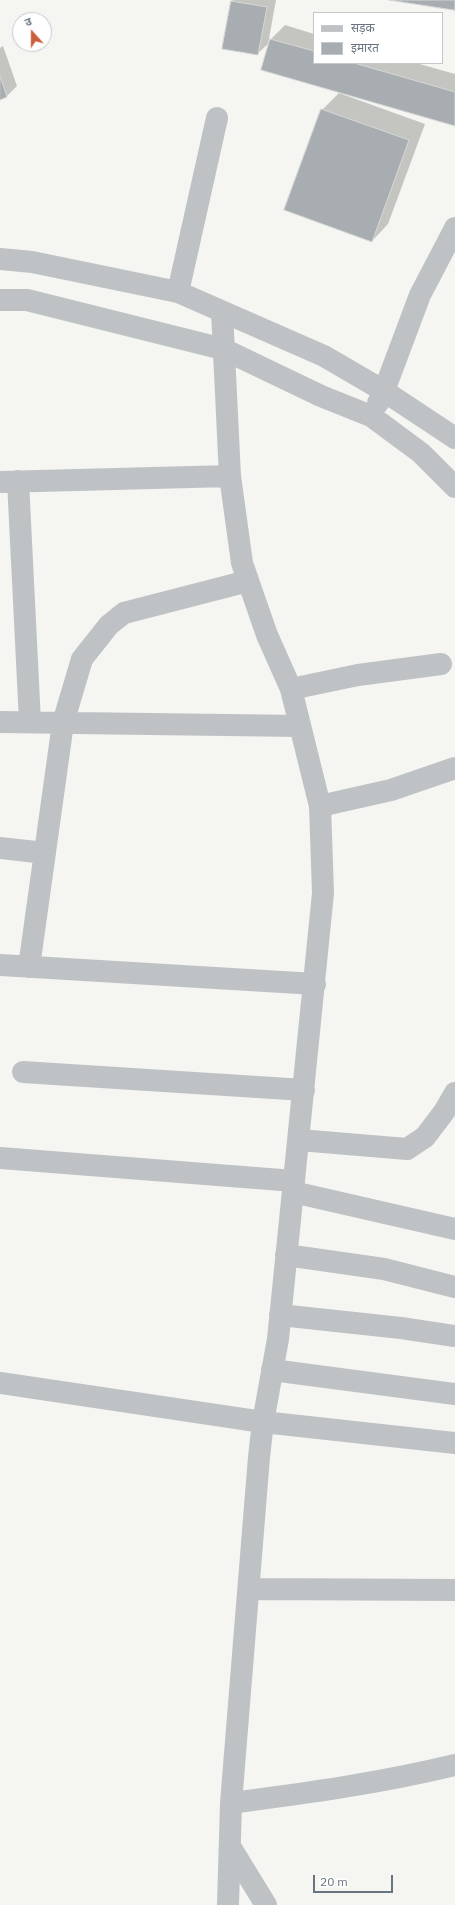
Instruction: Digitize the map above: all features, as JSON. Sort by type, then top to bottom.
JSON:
[{"type":"street","points":[[178,292],[217,118]]},
{"type":"street","points":[[371,416],[384,391],[420,295],[455,228]]},
{"type":"street","points":[[0,259],[32,262],[178,292],[324,356],[384,391],[455,438]]},
{"type":"street","points":[[0,300],[27,300],[223,349],[321,396],[371,416],[421,453],[455,488]]},
{"type":"street","points":[[222,312],[230,476],[242,563],[267,635],[291,689],[320,806],[323,893],[315,984],[280,1315],[263,1422],[231,1803],[231,1848],[228,1905]]},
{"type":"street","points":[[30,722],[9,481],[230,476]]},
{"type":"street","points":[[29,967],[63,722],[82,659],[109,625],[124,613],[248,581]]},
{"type":"street","points":[[291,689],[358,675],[441,664]]},
{"type":"street","points":[[0,722],[300,726]]},
{"type":"street","points":[[320,806],[391,790],[455,768]]},
{"type":"street","points":[[0,848],[45,853]]},
{"type":"street","points":[[0,965],[315,984]]},
{"type":"street","points":[[23,1072],[304,1090]]},
{"type":"street","points":[[299,1140],[407,1150],[425,1137],[444,1112],[455,1092]]},
{"type":"street","points":[[0,1158],[294,1186],[455,1228]]},
{"type":"street","points":[[286,1255],[384,1269],[455,1287]]},
{"type":"street","points":[[280,1315],[401,1328],[455,1336]]},
{"type":"street","points":[[272,1370],[455,1394]]},
{"type":"street","points":[[0,1383],[263,1422],[455,1443]]},
{"type":"street","points":[[249,1589],[455,1590]]},
{"type":"street","points":[[231,1803],[322,1791],[413,1776],[455,1765]]},
{"type":"street","points":[[231,1848],[266,1905]]},
{"type":"building","points":[[389,0],[455,0],[455,10]]},
{"type":"building","points":[[231,1],[267,7],[258,55],[222,49]]},
{"type":"building","points":[[270,39],[313,51],[313,64],[357,64],[455,92],[455,126],[261,70]]},
{"type":"building","points":[[0,76],[7,97],[0,100]]},
{"type":"building","points":[[321,109],[409,140],[372,242],[284,210]]}]
